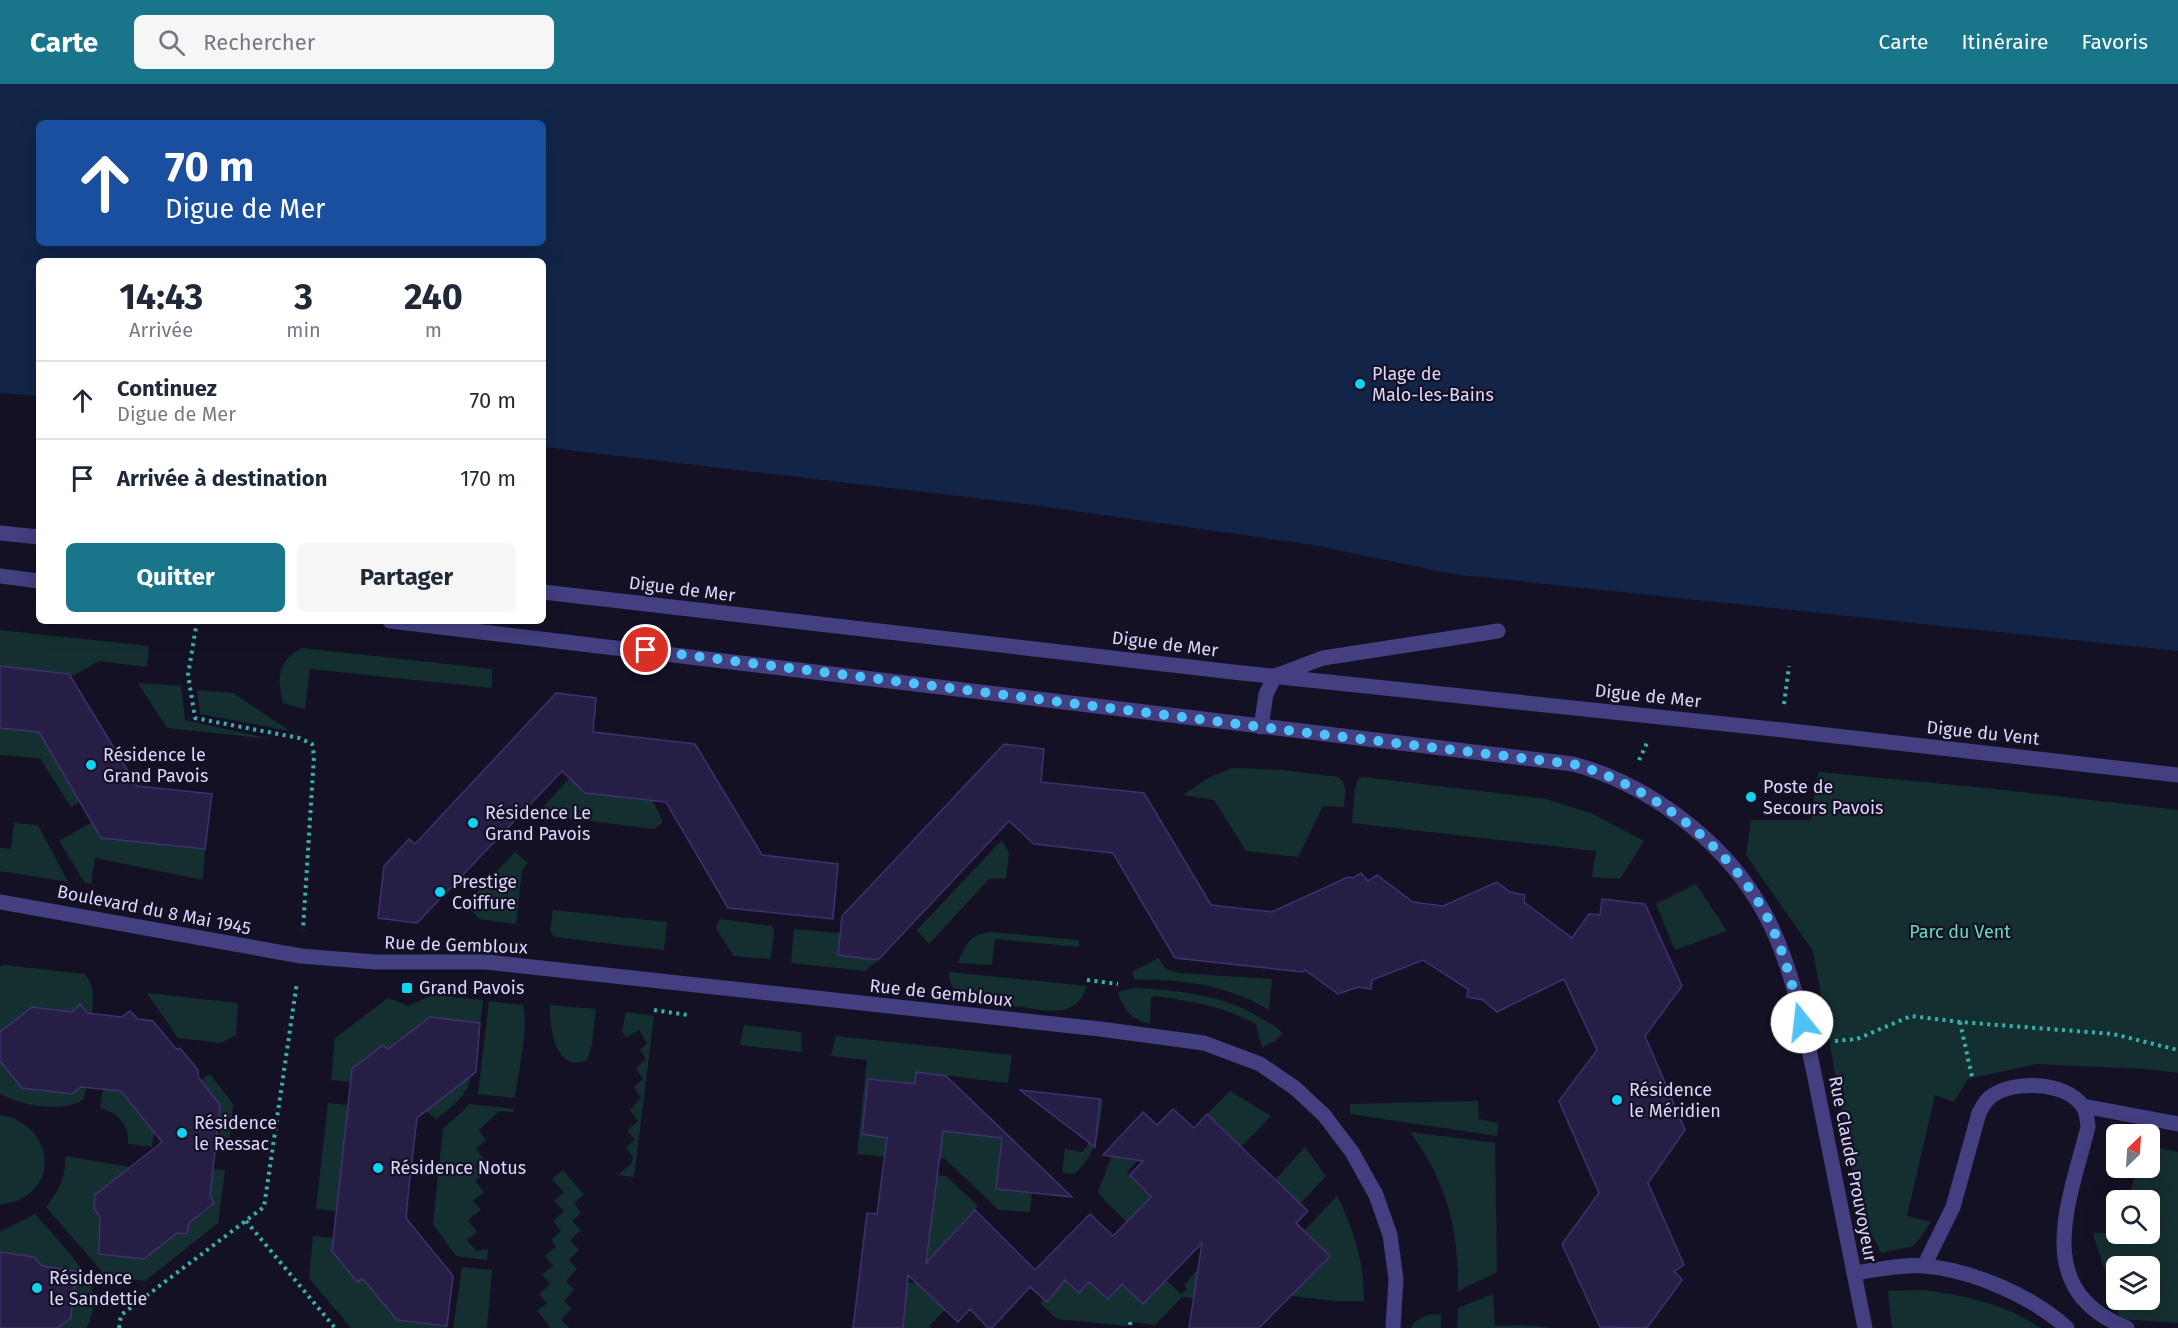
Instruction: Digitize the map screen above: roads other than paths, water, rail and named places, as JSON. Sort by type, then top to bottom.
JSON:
[{"type":"street","points":[[0,533],[36,537]]},
{"type":"street","points":[[0,576],[36,581]]},
{"type":"street","name":"Digue de Mer","points":[[546,592],[1275,676],[1783,730]]},
{"type":"street","points":[[416,624],[739,661],[1262,727],[1266,694],[1275,676],[1323,658],[1498,632]]},
{"type":"street","name":"Rue Claude Prouvoyeur","points":[[1262,727],[1573,764],[1601,772],[1626,784],[1676,814],[1720,854],[1740,877],[1766,915],[1782,954],[1808,1041],[1865,1328]]},
{"type":"street","name":"Digue du Vent","points":[[1783,730],[2178,775]]},
{"type":"street","name":"Boulevard du 8 Mai 1945","points":[[0,902],[301,956]]},
{"type":"street","name":"Rue de Gembloux","points":[[301,956],[354,961],[441,960],[496,963],[1132,1033],[1183,1039],[1222,1048],[1260,1064],[1294,1088],[1324,1115],[1352,1152],[1376,1195],[1390,1236],[1396,1279],[1393,1328]]},
{"type":"street","points":[[1924,1266],[1953,1207],[1979,1113],[1991,1096],[2016,1087],[2036,1086],[2063,1091],[2075,1097],[2083,1106],[2088,1127],[2065,1221],[2066,1260],[2081,1299],[2107,1320],[2127,1328]]},
{"type":"street","points":[[2083,1106],[2178,1124]]},
{"type":"street","points":[[1854,1273],[1924,1266],[1971,1277],[1996,1285],[2040,1307],[2067,1328]]},
{"type":"water","name":"Plage de Malo-les-Bains","points":[[0,84],[2178,84],[2178,651],[1452,574],[1314,545],[1019,503],[546,447],[546,258],[36,258],[36,396],[0,393]]},
{"type":"place","name":"Plage de Malo-les-Bains","points":[[1360,384]]},
{"type":"place","name":"Résidence le Grand Pavois","points":[[91,765]]},
{"type":"place","name":"Poste de Secours Pavois","points":[[1751,797]]},
{"type":"place","name":"Résidence Le Grand Pavois","points":[[473,823]]},
{"type":"place","name":"Prestige Coiffure","points":[[440,892]]},
{"type":"place","name":"Grand Pavois","points":[[407,988]]},
{"type":"place","name":"Résidence le Méridien","points":[[1617,1100]]},
{"type":"place","name":"Résidence le Ressac","points":[[182,1133]]},
{"type":"place","name":"Résidence Notus","points":[[378,1168]]},
{"type":"place","name":"Résidence le Sandettie","points":[[37,1288]]},
{"type":"park label","name":"Parc du Vent","points":[[1960,932]]}]
